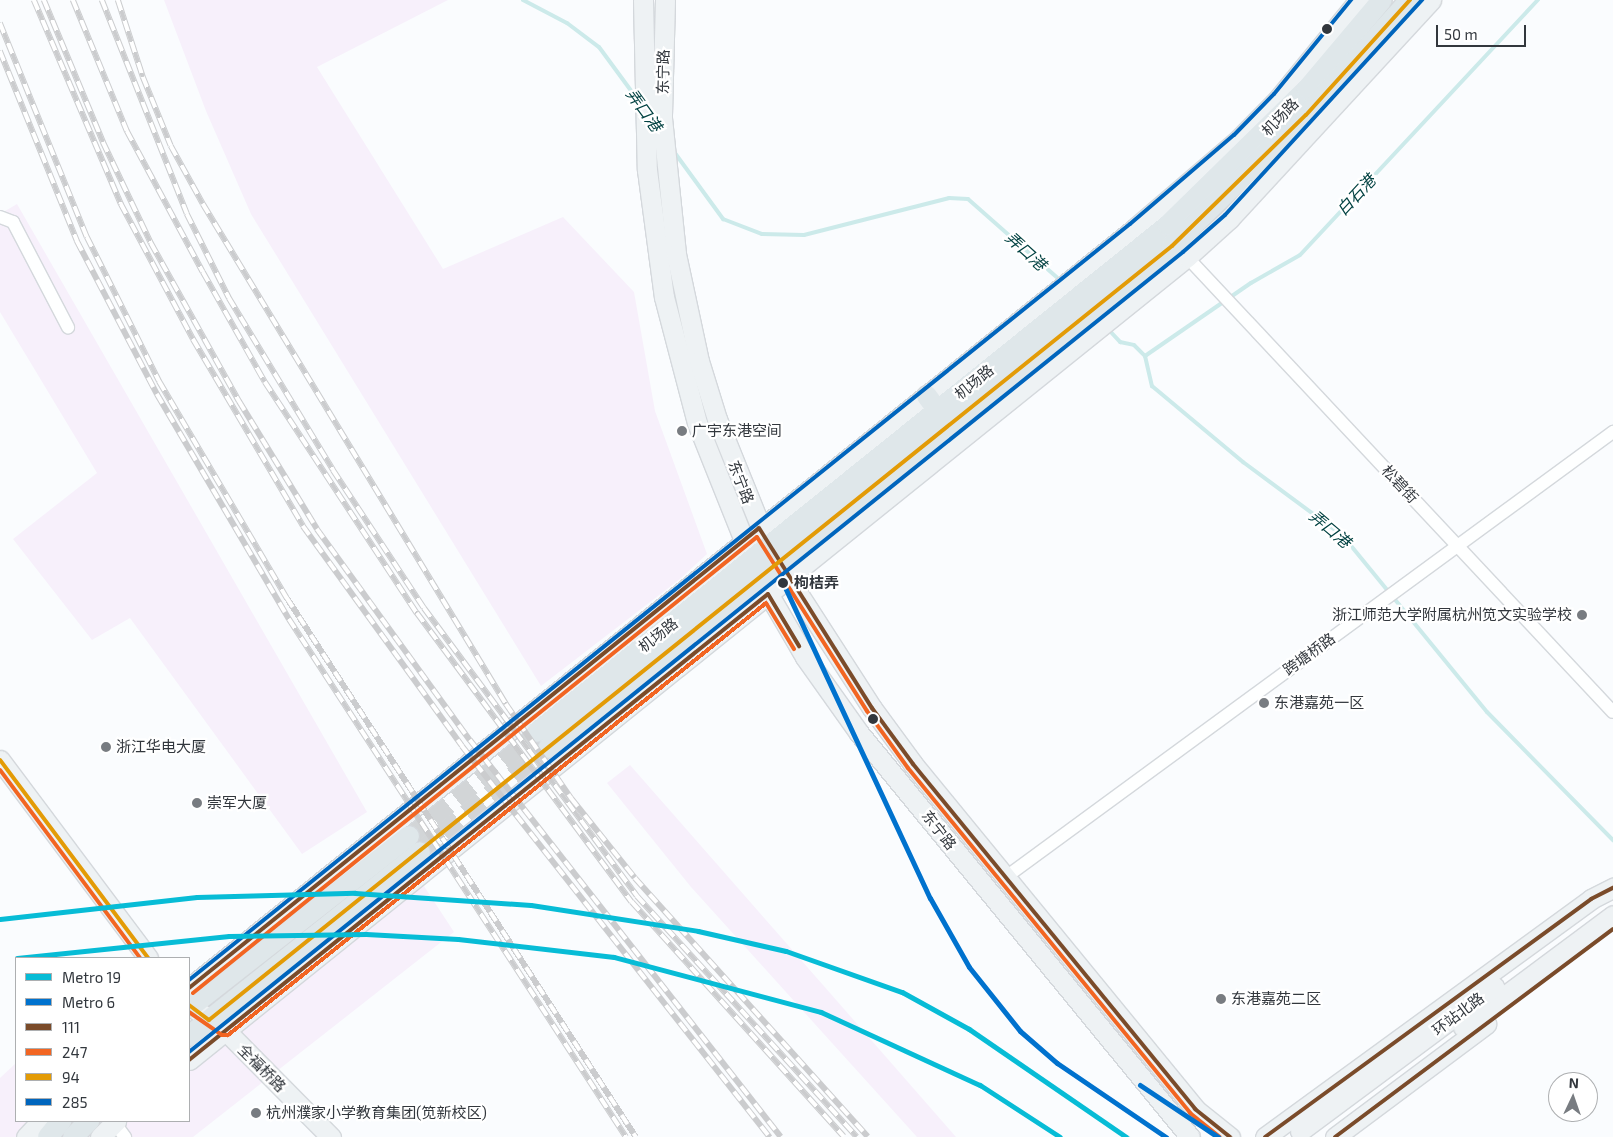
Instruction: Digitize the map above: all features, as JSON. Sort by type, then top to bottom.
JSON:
[{"type":"main road","name":"东宁路","points":[[643,0],[646,170],[656,256],[680,363],[722,495],[760,578],[805,656],[859,733],[1190,1137]]},
{"type":"main road","name":"东宁路","points":[[665,0],[662,64],[668,192],[676,254],[699,361],[717,419],[760,528],[778,562],[872,708],[1006,877],[1195,1109],[1230,1137]]},
{"type":"main road","name":"机场路","points":[[778,562],[1088,339],[1110,284],[1138,237],[1279,98],[1359,0]]},
{"type":"main road","name":"机场路","points":[[1138,237],[1268,130],[1382,0]]},
{"type":"main road","name":"机场路","points":[[1110,284],[1187,257],[1228,219],[1417,4]]},
{"type":"main road","name":"机场路","points":[[190,1001],[760,528],[1059,313],[1172,246],[1236,185],[1417,4]]},
{"type":"main road","name":"机场路","points":[[190,1036],[217,1025],[760,578],[1059,313]]},
{"type":"main road","name":"机场路","points":[[778,562],[932,403]]},
{"type":"main road","name":"机场路","points":[[537,732],[760,578]]},
{"type":"main road","name":"机场路","points":[[548,748],[760,578]]},
{"type":"main road","points":[[0,760],[147,957]]},
{"type":"main road","name":"机场路","points":[[190,1001],[415,844],[217,1025],[190,1059]]},
{"type":"main road","points":[[1265,1137],[1592,899],[1613,888]]},
{"type":"main road","name":"环站北路","points":[[1306,1134],[1578,925],[1613,894]]},
{"type":"main road","name":"环站北路","points":[[1306,1134],[1613,915]]},
{"type":"main road","points":[[1335,1137],[1613,929]]},
{"type":"main road","name":"全福桥路","points":[[190,1003],[217,1025],[331,1137]]},
{"type":"main road","points":[[26,1137],[40,1122]]},
{"type":"main road","points":[[48,1137],[60,1122]]},
{"type":"main road","points":[[73,1137],[88,1122]]},
{"type":"main road","points":[[100,1137],[118,1127]]},
{"type":"street","points":[[0,217],[13,222],[68,328]]},
{"type":"street","name":"松碧街","points":[[1187,257],[1613,712]]},
{"type":"street","name":"跨塘桥路","points":[[1006,877],[1613,432]]},
{"type":"shaded area","points":[[164,0],[448,0],[317,67],[443,269],[563,217],[634,292],[655,411],[707,554],[680,579],[541,686],[251,214],[206,111]]},
{"type":"shaded area","points":[[17,204],[367,812],[302,854],[130,618],[92,640],[13,539],[97,473],[0,312],[0,214]]},
{"type":"shaded area","points":[[630,765],[956,1137],[917,1137],[691,887],[607,783]]},
{"type":"shaded area","points":[[422,883],[454,932],[193,1137],[0,1137],[0,1078],[15,1064],[15,1122],[190,1122],[190,1035]]},
{"type":"waterway","name":"弄口港","points":[[523,0],[567,23],[599,47],[638,100]]},
{"type":"waterway","name":"白石港","points":[[1145,356],[1251,283],[1300,255],[1538,0]]},
{"type":"waterway","name":"弄口港","points":[[672,149],[723,219],[762,234],[804,235],[949,198],[968,199],[1061,281]]},
{"type":"waterway","name":"弄口港","points":[[1108,329],[1120,342],[1134,345],[1145,356],[1152,386],[1243,462],[1343,536],[1487,712],[1613,840]]},
{"type":"tunnel","points":[[409,836],[537,732]]},
{"type":"tunnel","points":[[420,852],[548,748]]},
{"type":"railway","points":[[34,0],[121,204],[193,339],[303,526],[462,746],[770,1137]]},
{"type":"railway","points":[[44,0],[103,142],[151,243],[239,401],[317,529],[470,740],[781,1137]]},
{"type":"railway","points":[[73,0],[127,131],[203,272],[265,382],[417,613],[632,902],[844,1137]]},
{"type":"railway","points":[[102,0],[187,214],[229,298],[333,470],[424,608],[637,896],[857,1137]]},
{"type":"railway","points":[[118,0],[143,77],[171,146],[203,204],[506,704],[571,798],[635,878],[868,1137]]},
{"type":"railway","points":[[0,23],[87,237],[159,381],[287,598],[636,1137]]},
{"type":"railway","points":[[0,51],[77,241],[157,394],[289,619],[626,1137]]},
{"type":"metro line","name":"6","points":[[782,581],[930,898],[969,967],[1020,1031],[1057,1063],[1166,1137]]},
{"type":"metro line","name":"19","points":[[0,919],[197,897],[355,893],[531,905],[698,931],[786,951],[902,992],[969,1029],[1126,1137]]},
{"type":"metro line","name":"19","points":[[27,957],[229,936],[366,934],[458,939],[614,957],[821,1012],[980,1085],[1060,1137]]},
{"type":"metro line","name":"6","points":[[1140,1085],[1218,1137]]},
{"type":"transit line","name":"285","points":[[190,979],[1130,224],[1234,135],[1274,94],[1351,0]]},
{"type":"transit line","name":"94","points":[[190,1006],[209,1020],[1172,246],[1306,115],[1410,0]]},
{"type":"transit line","name":"285","points":[[190,1051],[1183,252],[1225,215],[1422,0]]},
{"type":"transit line","name":"111","points":[[190,987],[759,528],[872,708],[913,764],[1195,1109],[1230,1137]]},
{"type":"transit line","name":"247","points":[[193,993],[757,537],[867,711],[908,768],[1190,1113],[1220,1137]]},
{"type":"transit line","name":"111","points":[[190,1059],[768,594],[799,646]]},
{"type":"transit line","name":"247","points":[[190,1013],[222,1035],[228,1035],[766,603],[794,649]]},
{"type":"transit line","name":"94","points":[[0,760],[147,957]]},
{"type":"transit line","name":"247","points":[[0,770],[139,957]]},
{"type":"transit line","name":"111","points":[[1265,1137],[1591,899],[1613,888]]},
{"type":"transit line","name":"111","points":[[1335,1137],[1613,929]]},
{"type":"place","name":"广宇东港空间","points":[[682,431]]},
{"type":"place","name":"枸桔弄","points":[[783,583]]},
{"type":"place","name":"浙江师范大学附属杭州笕文实验学校","points":[[1582,615]]},
{"type":"place","name":"东港嘉苑一区","points":[[1264,703]]},
{"type":"place","name":"浙江华电大厦","points":[[106,747]]},
{"type":"place","name":"崇军大厦","points":[[197,803]]},
{"type":"place","name":"东港嘉苑二区","points":[[1221,999]]},
{"type":"place","name":"杭州濮家小学教育集团(笕新校区)","points":[[256,1113]]}]
